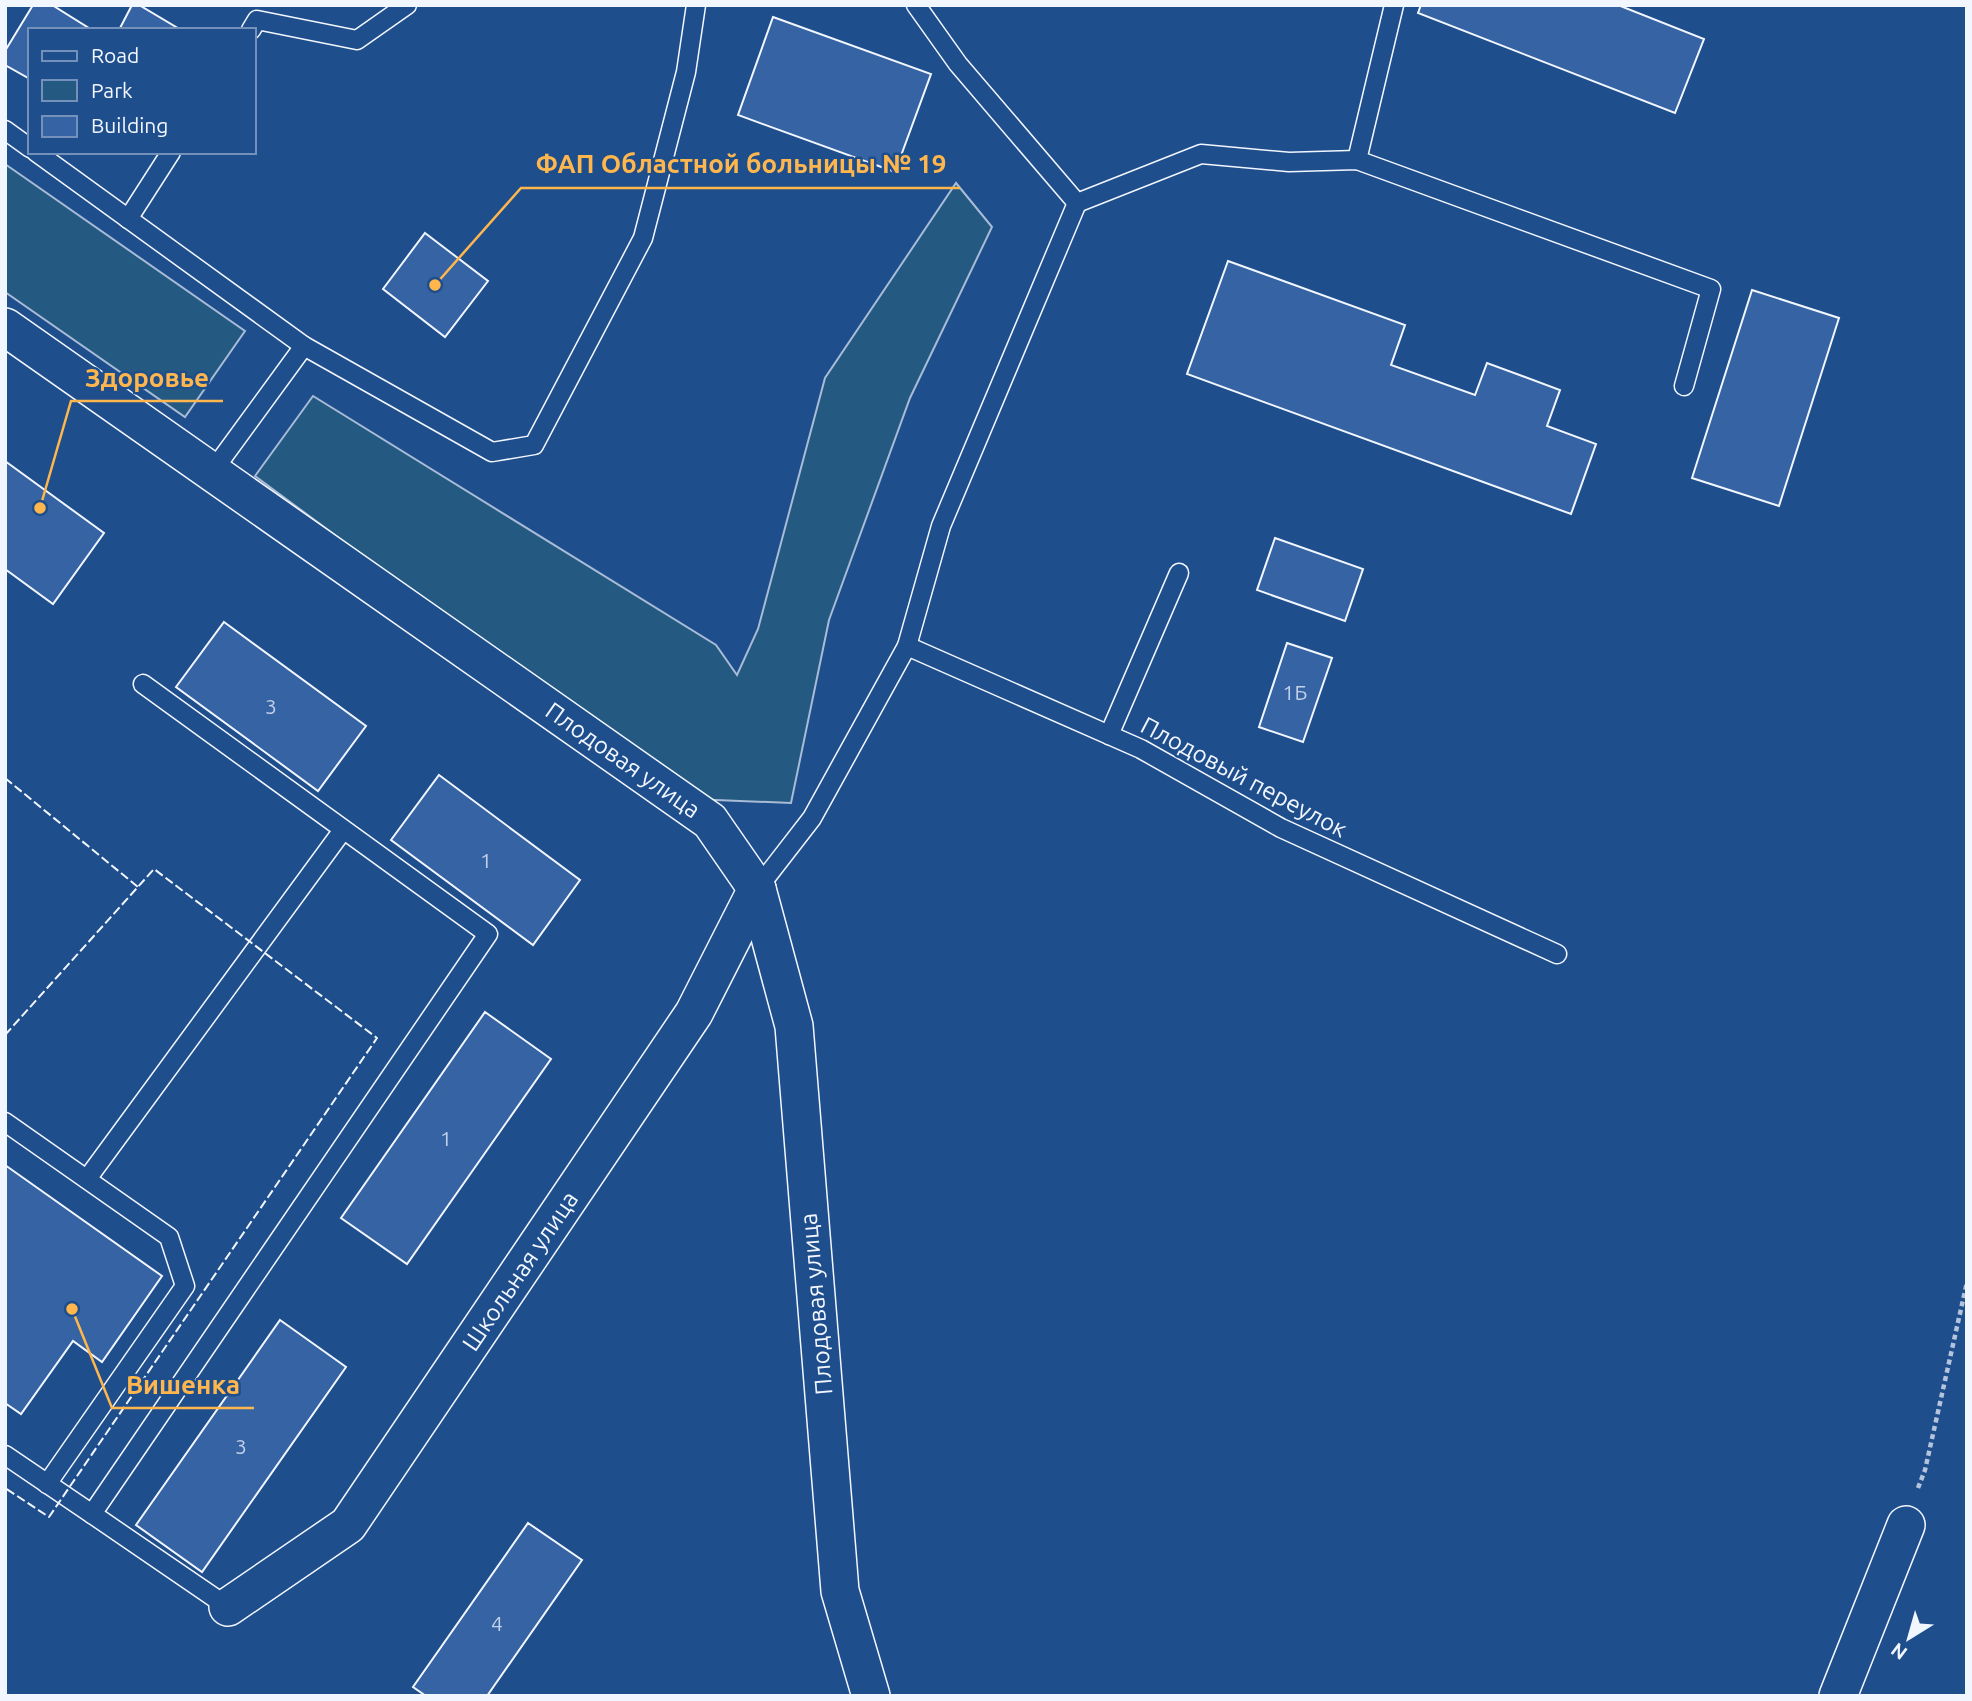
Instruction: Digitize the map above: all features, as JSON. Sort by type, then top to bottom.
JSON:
[{"type":"street","name":"Плодовая улица","points":[[5,327],[710,821],[757,889],[793,1027],[840,1591],[871,1696]]},
{"type":"street","name":"Школьная улица","points":[[228,1606],[348,1525],[694,1013],[757,889]]},
{"type":"street","points":[[1838,1696],[1906,1525]]},
{"type":"lane","points":[[252,28],[257,20],[358,40],[407,5]]},
{"type":"lane","points":[[39,154],[304,346],[492,452],[534,445],[643,239],[686,72],[696,5]]},
{"type":"lane","points":[[916,5],[958,64],[1077,202]]},
{"type":"lane","points":[[1357,160],[1394,5]]},
{"type":"lane","points":[[5,130],[28,147]]},
{"type":"lane","points":[[128,219],[170,154]]},
{"type":"lane","points":[[757,889],[812,818],[907,646],[941,526],[1077,202],[1201,154],[1289,162],[1357,160],[1711,289],[1684,386]]},
{"type":"lane","points":[[212,472],[304,346]]},
{"type":"lane","points":[[1108,735],[1179,573]]},
{"type":"lane","name":"Плодовый переулок","points":[[907,646],[1141,749],[1281,828],[1558,954]]},
{"type":"lane","points":[[92,1514],[488,934],[143,684]]},
{"type":"lane","points":[[87,1179],[343,830]]},
{"type":"lane","points":[[5,1122],[169,1237],[185,1286],[47,1484]]},
{"type":"lane","points":[[5,1455],[228,1606]]},
{"type":"path","points":[[1906,1525],[1925,1470],[1967,1282]]},
{"type":"green space","points":[[5,164],[245,331],[185,417],[5,292]]},
{"type":"green space","points":[[956,183],[992,227],[910,398],[829,620],[791,803],[692,799],[255,476],[313,396],[716,645],[737,675],[758,629],[825,378]]},
{"type":"building","points":[[33,5],[52,5],[89,28],[28,28],[28,78],[5,65],[5,51]]},
{"type":"building","points":[[132,5],[139,5],[178,28],[120,28]]},
{"type":"building","points":[[1421,5],[1618,5],[1704,39],[1675,113],[1418,13]]},
{"type":"building","points":[[773,17],[931,74],[895,172],[738,115]]},
{"type":"building","points":[[425,233],[488,281],[445,337],[383,289]]},
{"type":"building","points":[[1228,261],[1405,325],[1391,365],[1475,395],[1487,363],[1560,390],[1547,426],[1596,444],[1571,514],[1187,374]]},
{"type":"building","points":[[1752,290],[1839,318],[1779,506],[1692,478]]},
{"type":"building","points":[[5,461],[104,533],[53,604],[5,569]]},
{"type":"building","points":[[1275,538],[1363,569],[1345,621],[1257,590]]},
{"type":"building","points":[[224,622],[366,726],[318,791],[176,687]]},
{"type":"building","points":[[1287,643],[1332,658],[1303,742],[1259,727]]},
{"type":"building","points":[[439,775],[580,880],[533,945],[391,840]]},
{"type":"building","points":[[485,1012],[551,1059],[407,1264],[341,1218]]},
{"type":"building","points":[[5,1165],[162,1276],[102,1362],[73,1341],[21,1414],[5,1403]]},
{"type":"building","points":[[280,1320],[346,1367],[202,1572],[136,1525]]},
{"type":"building","points":[[528,1523],[582,1560],[487,1696],[426,1696],[413,1687]]},
{"type":"fence","points":[[5,778],[138,887],[136,889]]},
{"type":"fence","points":[[5,1035],[154,869],[377,1038],[49,1517],[5,1488]]},
{"type":"place","name":"ФАП Областной больницы № 19","points":[[435,285]]},
{"type":"place","name":"Здоровье","points":[[40,508]]},
{"type":"place","name":"Вишенка","points":[[72,1309]]}]
